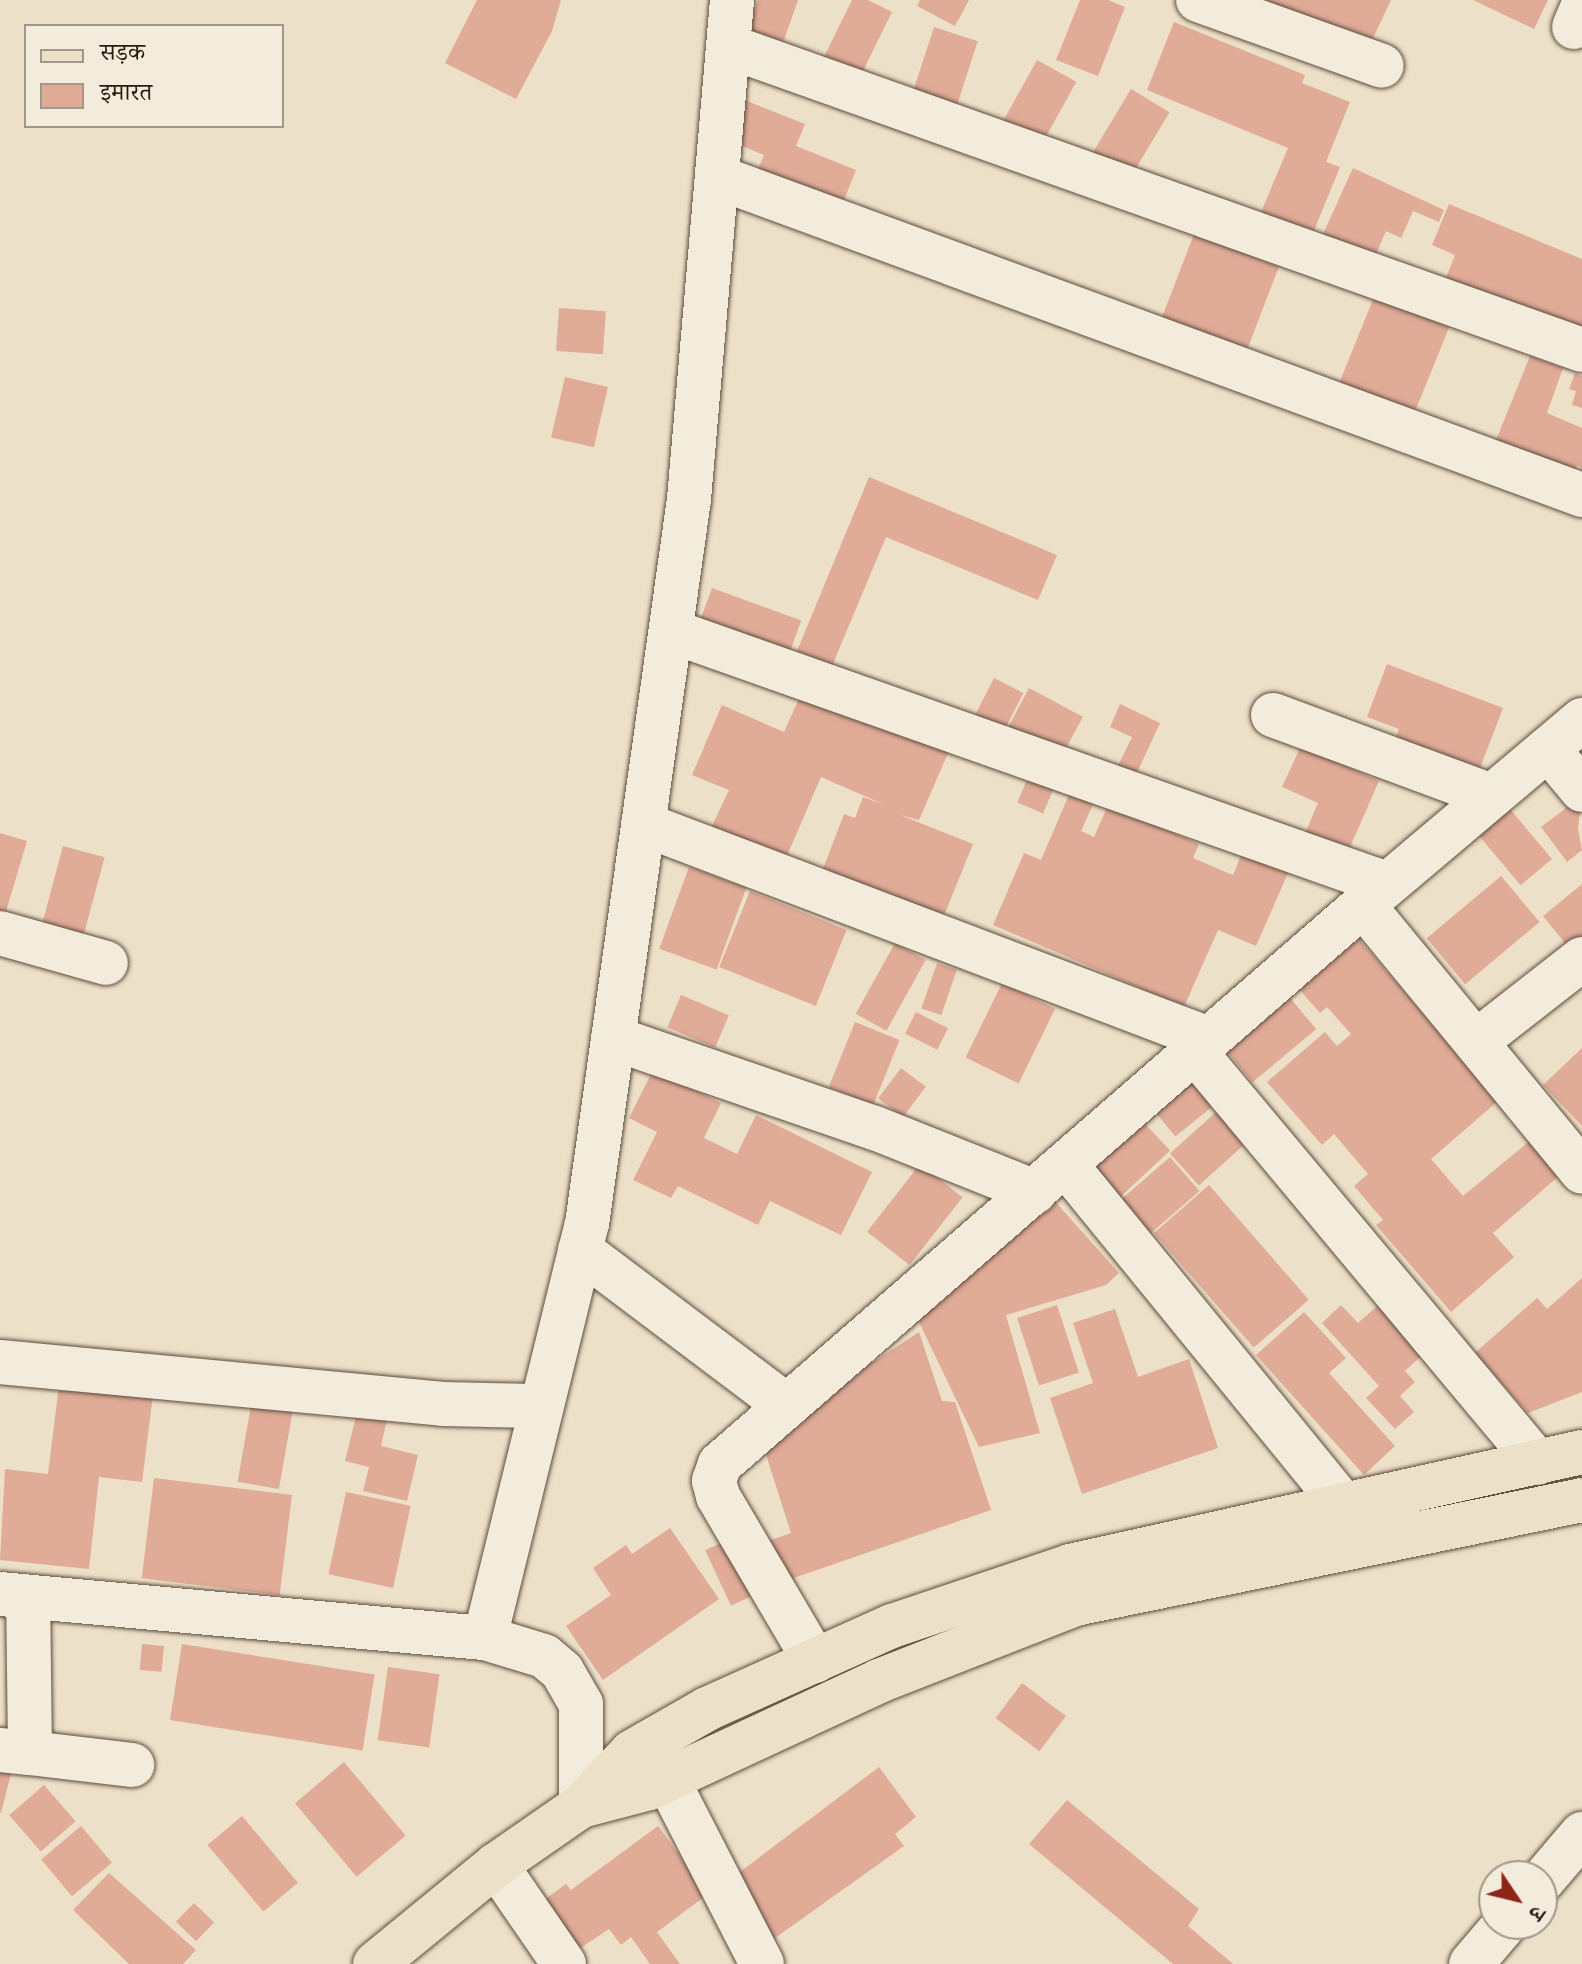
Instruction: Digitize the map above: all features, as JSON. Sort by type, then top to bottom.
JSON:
[{"type":"main road","points":[[375,1964],[496,1865],[581,1806],[632,1752],[707,1709],[892,1626],[1070,1566],[1582,1452]]},
{"type":"main road","points":[[581,1806],[667,1779],[981,1636],[1075,1604],[1582,1500]]},
{"type":"street","points":[[485,1638],[539,1406],[580,1250],[613,1038],[689,499],[732,0]]},
{"type":"street","points":[[1198,0],[1382,66]]},
{"type":"street","points":[[728,46],[1582,350]]},
{"type":"street","points":[[717,177],[1582,495]]},
{"type":"street","points":[[671,631],[1375,895],[1477,1041],[1582,1172]]},
{"type":"street","points":[[1273,715],[1492,796]]},
{"type":"street","points":[[815,1661],[714,1481],[720,1464],[1375,895],[1582,720]]},
{"type":"street","points":[[1548,749],[1582,790]]},
{"type":"street","points":[[643,824],[1202,1046],[1538,1463]]},
{"type":"street","points":[[0,933],[106,963]]},
{"type":"street","points":[[1477,1041],[1582,959]]},
{"type":"street","points":[[613,1038],[875,1128],[1050,1178],[1344,1506]]},
{"type":"street","points":[[580,1250],[787,1406]]},
{"type":"street","points":[[0,1362],[443,1404],[539,1406]]},
{"type":"street","points":[[132,1765],[15,1752],[14,1596],[485,1638],[544,1656],[562,1671],[581,1704],[581,1806]]},
{"type":"street","points":[[667,1779],[762,1964]]},
{"type":"street","points":[[1558,1863],[1581,1837]]},
{"type":"street","points":[[496,1865],[564,1964]]},
{"type":"street","points":[[1471,1964],[1491,1940]]},
{"type":"building","points":[[477,0],[561,0],[552,31],[516,99],[445,63]]},
{"type":"building","points":[[758,0],[798,0],[783,43],[747,31]]},
{"type":"building","points":[[852,0],[868,0],[892,12],[859,79],[822,61]]},
{"type":"building","points":[[920,0],[969,0],[955,26],[917,6]]},
{"type":"building","points":[[1080,0],[1108,0],[1125,7],[1098,76],[1056,60]]},
{"type":"building","points":[[1247,0],[1391,0],[1365,55]]},
{"type":"building","points":[[1473,0],[1548,0],[1534,29]]},
{"type":"building","points":[[1174,22],[1305,75],[1302,83],[1350,102],[1326,162],[1340,167],[1311,238],[1259,217],[1288,148],[1147,90]]},
{"type":"building","points":[[934,27],[978,41],[955,112],[911,97]]},
{"type":"building","points":[[1037,60],[1076,82],[1040,147],[1001,125]]},
{"type":"building","points":[[1131,89],[1170,112],[1127,182],[1089,159]]},
{"type":"building","points":[[732,95],[805,124],[796,146],[856,170],[840,210],[755,176],[764,155],[715,135]]},
{"type":"building","points":[[1353,168],[1444,210],[1439,222],[1413,211],[1401,238],[1386,231],[1375,257],[1323,234]]},
{"type":"building","points":[[1449,204],[1582,259],[1582,338],[1443,285],[1455,255],[1432,245]]},
{"type":"building","points":[[1194,234],[1279,267],[1243,360],[1158,327]]},
{"type":"building","points":[[1374,297],[1449,327],[1414,414],[1339,384]]},
{"type":"building","points":[[559,308],[606,311],[603,354],[556,351]]},
{"type":"building","points":[[1530,356],[1563,368],[1547,413],[1582,428],[1582,468],[1578,465],[1568,477],[1492,450]]},
{"type":"building","points":[[1575,373],[1582,376],[1582,408],[1572,405],[1576,391],[1569,389]]},
{"type":"building","points":[[565,377],[608,387],[594,447],[551,437]]},
{"type":"building","points":[[869,477],[1057,555],[1038,600],[886,537],[832,666],[797,651]]},
{"type":"building","points":[[712,588],[801,620],[787,659],[698,627]]},
{"type":"building","points":[[1387,664],[1503,708],[1480,768],[1429,748],[1425,756],[1393,744],[1399,729],[1367,717]]},
{"type":"building","points":[[994,678],[1023,693],[1000,738],[971,723]]},
{"type":"building","points":[[1029,688],[1083,717],[1060,760],[1006,731]]},
{"type":"building","points":[[803,690],[949,751],[919,820],[900,815],[973,844],[943,918],[823,869],[844,814],[855,818],[863,797],[885,805],[821,777],[786,858],[712,826],[729,790],[692,775],[722,705],[784,732]]},
{"type":"building","points":[[1120,704],[1160,723],[1134,779],[1116,770],[1132,737],[1110,727]]},
{"type":"building","points":[[1301,746],[1379,781],[1347,854],[1304,836],[1318,803],[1282,787]]},
{"type":"building","points":[[1029,775],[1055,786],[1043,814],[1017,803]]},
{"type":"building","points":[[1071,790],[1095,800],[1081,831],[1094,837],[1108,805],[1199,844],[1193,858],[1233,875],[1242,853],[1288,873],[1256,946],[1218,930],[1184,1007],[993,925],[1024,853],[1041,860]]},
{"type":"building","points":[[1582,796],[1578,828],[1582,850],[1567,862],[1541,827]]},
{"type":"building","points":[[1505,803],[1552,859],[1521,885],[1474,829]]},
{"type":"building","points":[[0,833],[27,841],[1,928],[0,928]]},
{"type":"building","points":[[63,846],[105,857],[81,945],[39,934]]},
{"type":"building","points":[[689,867],[746,888],[717,970],[659,949]]},
{"type":"building","points":[[1501,876],[1540,922],[1465,984],[1427,938]]},
{"type":"building","points":[[1582,884],[1582,946],[1573,953],[1543,916]]},
{"type":"building","points":[[750,891],[846,930],[816,1006],[719,967]]},
{"type":"building","points":[[1358,938],[1498,1101],[1431,1159],[1463,1196],[1538,1134],[1568,1168],[1493,1233],[1514,1257],[1451,1312],[1376,1225],[1383,1220],[1354,1186],[1368,1174],[1334,1134],[1322,1145],[1267,1082],[1325,1032],[1337,1046],[1351,1034],[1327,1007],[1320,1013],[1299,989]]},
{"type":"building","points":[[895,943],[926,960],[886,1031],[856,1014]]},
{"type":"building","points":[[937,963],[957,970],[941,1015],[921,1008]]},
{"type":"building","points":[[1002,983],[1055,1009],[1019,1083],[966,1058]]},
{"type":"building","points":[[1286,993],[1316,1029],[1253,1082],[1222,1046]]},
{"type":"building","points":[[681,995],[729,1015],[715,1048],[667,1027]]},
{"type":"building","points":[[916,1012],[948,1028],[937,1050],[905,1033]]},
{"type":"building","points":[[855,1022],[900,1040],[873,1105],[829,1087]]},
{"type":"building","points":[[1582,1048],[1582,1126],[1543,1085]]},
{"type":"building","points":[[1195,1064],[1223,1098],[1175,1137],[1148,1102]]},
{"type":"building","points":[[901,1068],[926,1087],[903,1117],[878,1098]]},
{"type":"building","points":[[653,1070],[721,1103],[704,1138],[737,1154],[756,1115],[872,1172],[841,1235],[770,1201],[758,1225],[678,1186],[671,1198],[633,1180],[657,1132],[629,1118]]},
{"type":"building","points":[[1225,1104],[1254,1136],[1199,1185],[1170,1154]]},
{"type":"building","points":[[1136,1114],[1170,1151],[1116,1201],[1082,1164]]},
{"type":"building","points":[[1170,1157],[1200,1191],[1146,1238],[1116,1204]]},
{"type":"building","points":[[920,1164],[963,1197],[910,1265],[867,1232]]},
{"type":"building","points":[[1209,1185],[1309,1300],[1254,1348],[1154,1233]]},
{"type":"building","points":[[1052,1198],[1119,1273],[1106,1285],[1006,1315],[1040,1433],[979,1447],[915,1314]]},
{"type":"building","points":[[1582,1278],[1582,1392],[1528,1413],[1475,1353],[1537,1298],[1547,1309]]},
{"type":"building","points":[[1385,1299],[1430,1348],[1405,1371],[1415,1382],[1400,1396],[1414,1412],[1395,1429],[1366,1398],[1379,1386],[1322,1323],[1341,1305],[1358,1323]]},
{"type":"building","points":[[1057,1305],[1079,1373],[1039,1386],[1017,1318]]},
{"type":"building","points":[[1115,1309],[1138,1377],[1189,1359],[1218,1448],[1082,1494],[1050,1398],[1093,1383],[1073,1323]]},
{"type":"building","points":[[1304,1312],[1346,1358],[1329,1373],[1395,1446],[1364,1475],[1256,1355]]},
{"type":"building","points":[[919,1332],[942,1401],[955,1402],[991,1510],[776,1584],[762,1543],[791,1533],[760,1436]]},
{"type":"building","points":[[59,1385],[153,1395],[142,1482],[99,1477],[89,1569],[0,1560],[5,1469],[48,1474]]},
{"type":"building","points":[[252,1400],[293,1407],[279,1489],[238,1482]]},
{"type":"building","points":[[357,1412],[387,1419],[381,1446],[418,1455],[407,1501],[363,1491],[369,1467],[345,1461]]},
{"type":"building","points":[[154,1478],[292,1495],[280,1595],[142,1578]]},
{"type":"building","points":[[346,1492],[411,1506],[393,1588],[329,1574]]},
{"type":"building","points":[[670,1528],[719,1599],[603,1680],[566,1626],[611,1595],[593,1568],[626,1545],[632,1554]]},
{"type":"building","points":[[736,1536],[762,1591],[731,1606],[705,1550]]},
{"type":"building","points":[[142,1644],[164,1646],[162,1672],[140,1670]]},
{"type":"building","points":[[182,1644],[375,1675],[363,1751],[170,1720]]},
{"type":"building","points":[[388,1667],[439,1674],[429,1748],[378,1740]]},
{"type":"building","points":[[1022,1683],[1066,1716],[1039,1751],[996,1718]]},
{"type":"building","points":[[344,1762],[406,1836],[357,1877],[295,1803]]},
{"type":"building","points":[[0,1763],[13,1766],[1,1813],[0,1813]]},
{"type":"building","points":[[879,1767],[916,1817],[895,1834],[904,1846],[768,1943],[724,1884]]},
{"type":"building","points":[[44,1785],[75,1821],[41,1851],[9,1815]]},
{"type":"building","points":[[1067,1800],[1199,1909],[1188,1926],[1233,1964],[1173,1964],[1029,1844]]},
{"type":"building","points":[[242,1816],[298,1883],[263,1912],[208,1845]]},
{"type":"building","points":[[81,1826],[112,1863],[72,1896],[41,1859]]},
{"type":"building","points":[[658,1826],[708,1894],[657,1932],[680,1964],[650,1964],[631,1937],[621,1945],[609,1929],[576,1951],[540,1903],[566,1884],[571,1890]]},
{"type":"building","points":[[109,1873],[196,1950],[183,1964],[129,1964],[73,1910]]},
{"type":"building","points":[[194,1903],[214,1922],[196,1941],[176,1922]]}]
